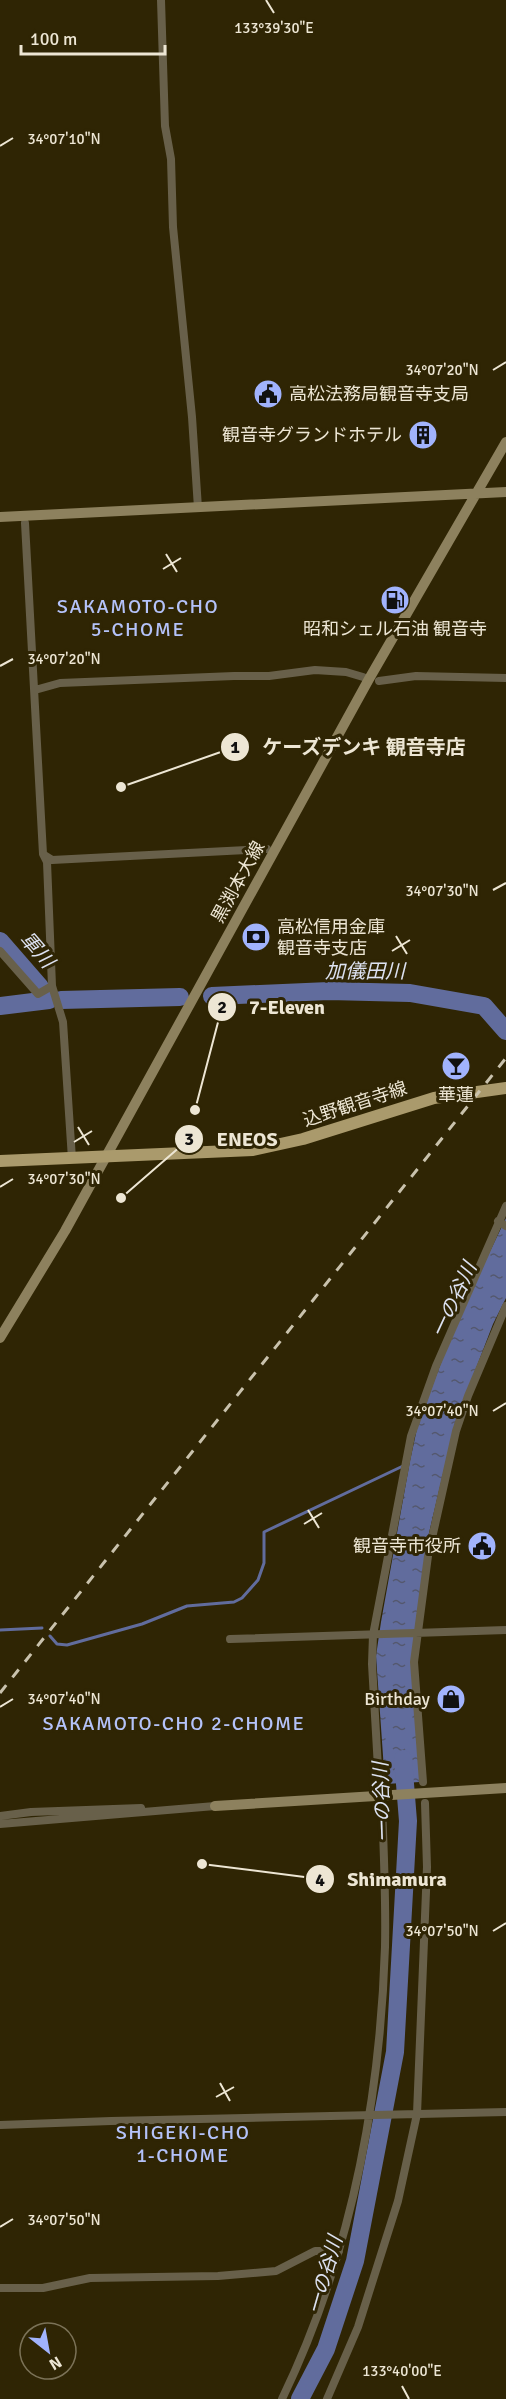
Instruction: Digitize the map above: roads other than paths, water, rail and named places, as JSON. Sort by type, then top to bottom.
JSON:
[{"type":"main road","name":"黒渕本大線","points":[[0,1338],[65,1232],[369,679],[506,442]]},
{"type":"main road","points":[[0,517],[506,492]]},
{"type":"main road","name":"込野観音寺線","points":[[0,1161],[253,1150],[303,1139],[434,1098],[506,1089]]},
{"type":"main road","points":[[215,1806],[506,1788]]},
{"type":"street","points":[[161,0],[165,126],[171,159],[173,227],[192,417],[198,508]]},
{"type":"street","points":[[25,523],[43,854],[47,862],[52,987],[63,1022],[72,1159]]},
{"type":"street","points":[[35,690],[60,683],[269,676],[315,670],[346,672],[363,677]]},
{"type":"street","points":[[379,681],[416,676],[506,678]]},
{"type":"street","points":[[43,854],[52,860],[267,849]]},
{"type":"street","points":[[0,951],[38,994],[52,987]]},
{"type":"street","points":[[282,2399],[302,2357],[331,2280],[354,2196],[374,2082],[385,1947],[381,1796],[372,1665],[373,1635],[411,1436],[436,1366],[506,1206]]},
{"type":"street","points":[[498,1221],[506,1226]]},
{"type":"street","points":[[327,2399],[358,2327],[398,2201],[417,2114],[427,1868],[414,1662],[428,1556],[456,1431],[472,1386],[506,1306]]},
{"type":"street","points":[[230,1639],[506,1630]]},
{"type":"street","points":[[0,1824],[100,1813],[215,1806]]},
{"type":"street","points":[[0,1816],[31,1812],[100,1813]]},
{"type":"street","points":[[0,2125],[506,2112]]},
{"type":"street","points":[[0,2288],[43,2288],[90,2278],[218,2276],[276,2271],[315,2251],[339,2252]]},
{"type":"water","points":[[506,1218],[506,1298],[493,1324],[455,1423],[428,1537],[416,1621],[420,1782],[385,1784],[376,1656],[410,1461],[418,1424],[458,1318]]},
{"type":"waterway","name":"軍川","points":[[0,941],[40,987]]},
{"type":"waterway","name":"加儀田川","points":[[212,996],[329,991],[410,993],[484,1006],[506,1031]]},
{"type":"waterway","name":"加儀田川","points":[[61,1000],[180,997]]},
{"type":"waterway","name":"加儀田川","points":[[0,1006],[49,1000]]},
{"type":"waterway","points":[[50,1636],[57,1644],[67,1645],[142,1624],[187,1606],[234,1602],[242,1598],[258,1580],[264,1563],[264,1532],[403,1466]]},
{"type":"waterway","points":[[0,1630],[42,1628]]},
{"type":"waterway","name":"一の谷川","points":[[300,2399],[326,2349],[355,2261],[395,2052],[408,1821],[403,1759]]},
{"type":"railway","points":[[0,1693],[506,1058]]},
{"type":"place","name":"高松法務局観音寺支局","points":[[268,394]]},
{"type":"place","name":"観音寺グランドホテル","points":[[423,435]]},
{"type":"place","name":"昭和シェル石油 観音寺","points":[[395,600]]},
{"type":"place","name":"ケーズデンキ 観音寺店","points":[[121,787]]},
{"type":"place","name":"高松信用金庫 観音寺支店","points":[[256,937]]},
{"type":"place","name":"華蓮","points":[[456,1066]]},
{"type":"place","name":"7-Eleven","points":[[195,1110]]},
{"type":"place","name":"ENEOS","points":[[121,1198]]},
{"type":"place","name":"観音寺市役所","points":[[482,1546]]},
{"type":"place","name":"Birthday","points":[[451,1699]]},
{"type":"place","name":"Shimamura","points":[[202,1864]]},
{"type":"district","name":"SAKAMOTO-CHO 5-CHOME","points":[[138,618]]},
{"type":"district","name":"SAKAMOTO-CHO 2-CHOME","points":[[174,1723]]},
{"type":"district","name":"SHIGEKI-CHO 1-CHOME","points":[[183,2144]]}]
